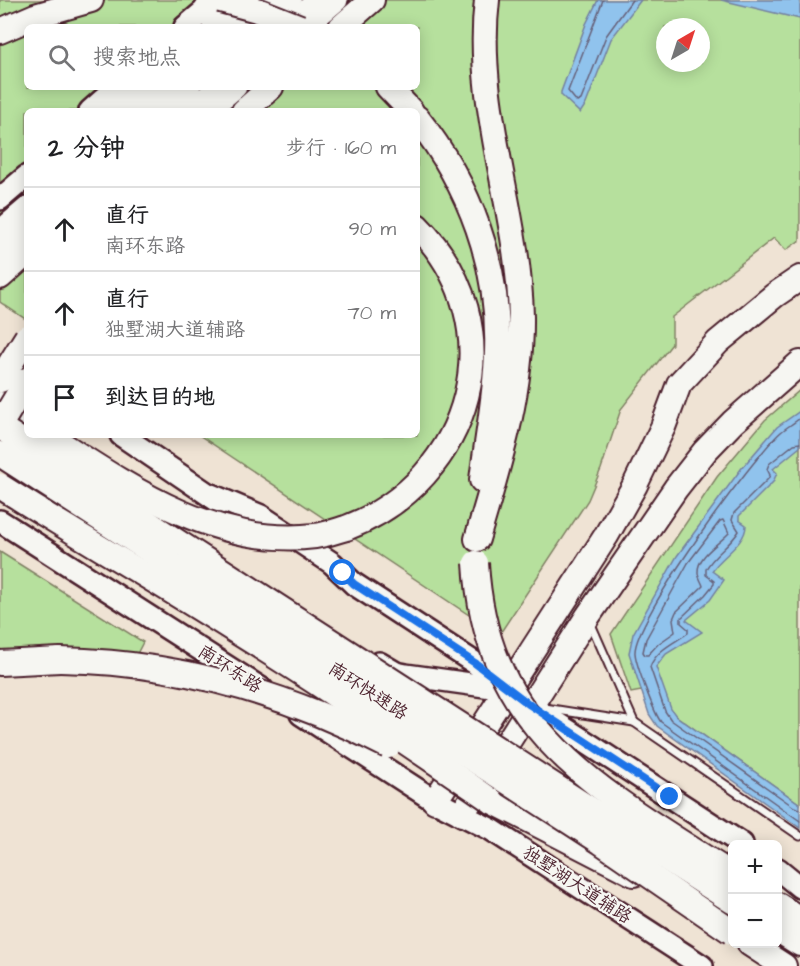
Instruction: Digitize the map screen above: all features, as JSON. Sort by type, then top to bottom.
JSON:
[{"type":"highway","points":[[0,31],[44,13],[91,0]]},
{"type":"highway","points":[[220,0],[257,10],[292,24]]},
{"type":"highway","points":[[219,24],[247,0]]},
{"type":"highway","points":[[261,24],[289,0]]},
{"type":"highway","points":[[293,24],[321,0]]},
{"type":"highway","points":[[344,24],[372,0]]},
{"type":"highway","points":[[477,539],[506,440],[518,364],[521,316],[511,217],[486,76],[483,44],[487,0]]},
{"type":"highway","points":[[120,108],[140,90]]},
{"type":"highway","points":[[164,108],[184,90]]},
{"type":"highway","points":[[196,108],[216,90]]},
{"type":"highway","points":[[247,108],[268,90]]},
{"type":"highway","points":[[391,90],[408,108]]},
{"type":"highway","points":[[420,122],[446,159],[471,207],[485,247],[494,289],[497,352],[477,539],[477,581],[488,635],[509,686],[533,724],[564,758],[590,780],[728,873]]},
{"type":"highway","points":[[0,249],[24,229]]},
{"type":"highway","points":[[53,438],[170,508],[206,523],[242,533],[289,537],[317,536],[346,528],[374,516],[411,490],[441,455],[456,429],[469,385],[471,340],[461,295],[441,254],[420,230]]},
{"type":"highway","points":[[0,277],[24,256]]},
{"type":"highway","points":[[435,801],[606,536],[636,485],[663,427],[679,384],[718,342],[775,295],[800,278]]},
{"type":"highway","points":[[0,380],[24,342]]},
{"type":"highway","points":[[462,814],[588,616],[663,506],[705,451],[733,422],[800,363]]},
{"type":"highway","points":[[0,426],[24,385]]},
{"type":"highway","points":[[0,404],[24,419]]},
{"type":"highway","name":"南环快速路","points":[[0,426],[728,898]]},
{"type":"highway","name":"南环快速路","points":[[0,454],[602,842],[728,929]]},
{"type":"highway","points":[[0,486],[84,540],[237,631],[419,750],[492,801]]},
{"type":"highway","points":[[0,663],[60,660],[119,662],[174,670],[279,698],[345,724],[683,900]]},
{"type":"highway","points":[[782,908],[800,919]]},
{"type":"highway","points":[[782,933],[800,944]]},
{"type":"main road","points":[[189,24],[204,11],[211,0]]},
{"type":"main road","points":[[241,24],[269,0]]},
{"type":"main road","points":[[309,24],[337,0]]},
{"type":"main road","points":[[93,108],[114,90]]},
{"type":"main road","points":[[144,108],[164,90]]},
{"type":"main road","points":[[212,108],[232,90]]},
{"type":"main road","points":[[0,199],[24,179]]},
{"type":"main road","points":[[0,231],[24,211]]},
{"type":"main road","points":[[0,289],[24,269]]},
{"type":"main road","points":[[0,355],[24,371]]},
{"type":"main road","points":[[0,415],[24,430]]},
{"type":"main road","points":[[36,438],[396,673],[506,689]]},
{"type":"main road","points":[[126,438],[211,495],[261,516],[332,563],[354,584],[475,663],[506,689],[736,840]]},
{"type":"main road","name":"南环东路","points":[[0,521],[435,801],[462,814]]},
{"type":"main road","name":"独墅湖大道辅路","points":[[462,814],[492,830],[699,964]]},
{"type":"main road","points":[[782,871],[800,880]]},
{"type":"main road","points":[[782,872],[800,887]]},
{"type":"lane","points":[[588,616],[634,722]]},
{"type":"lane","points":[[530,705],[634,722],[800,836]]},
{"type":"green space","points":[[0,0],[800,0],[800,240],[786,250],[774,238],[672,317],[672,344],[621,409],[588,500],[499,635],[204,438],[420,438],[420,108],[24,108],[24,318],[0,302]]},
{"type":"green space","points":[[800,390],[800,804],[641,691],[631,693],[611,634],[717,477],[765,420]]},
{"type":"green space","points":[[0,552],[143,642],[126,675],[69,672],[0,674]]},
{"type":"water","points":[[598,0],[641,0],[611,39],[586,104],[580,113],[561,95],[561,92],[586,24]]},
{"type":"water","points":[[721,0],[800,0],[800,19]]},
{"type":"water","points":[[800,411],[800,447],[773,469],[777,473],[773,482],[739,516],[739,520],[746,525],[745,532],[738,544],[712,571],[724,580],[710,600],[686,620],[702,632],[666,654],[656,667],[671,709],[676,716],[800,804],[800,828],[657,726],[649,714],[629,653],[633,634],[677,556],[741,469],[777,427]]},
{"type":"route","points":[[343,573],[354,584],[475,663],[506,689],[670,797]]}]
